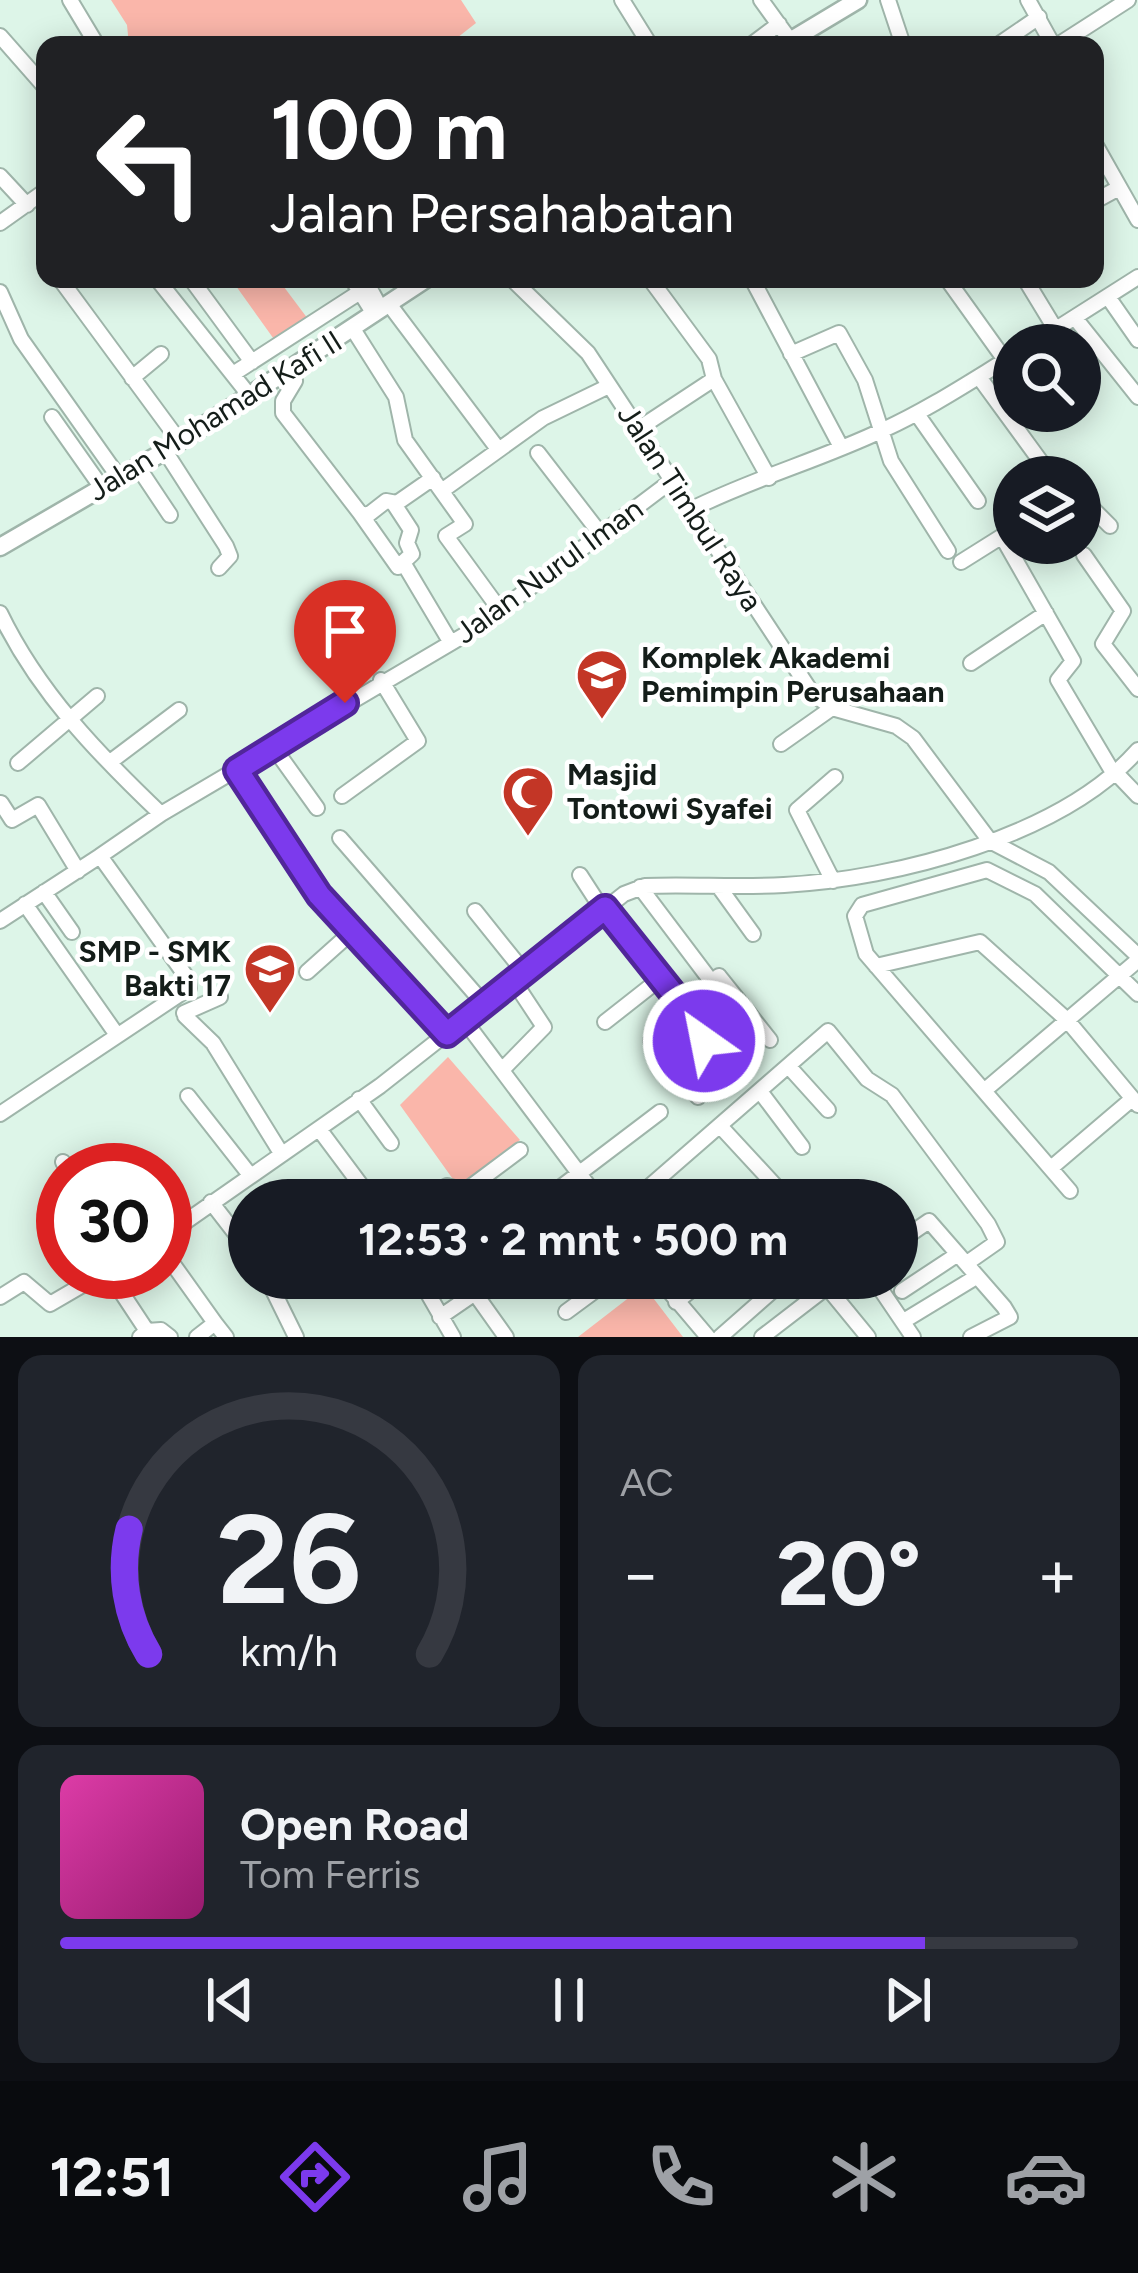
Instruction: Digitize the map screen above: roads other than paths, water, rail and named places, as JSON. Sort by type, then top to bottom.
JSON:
[{"type":"main road","points":[[783,35],[858,0]]},
{"type":"main road","name":"Jalan Mohamad Kafi II","points":[[0,548],[115,472],[139,467],[240,382],[288,370],[311,339],[353,329],[370,295]]},
{"type":"street","points":[[70,0],[92,36]]},
{"type":"street","points":[[622,0],[644,36]]},
{"type":"street","points":[[761,0],[783,35]]},
{"type":"street","points":[[888,0],[900,36]]},
{"type":"street","points":[[1028,0],[1051,36]]},
{"type":"street","points":[[1071,36],[1129,0]]},
{"type":"street","points":[[1011,36],[1039,17]]},
{"type":"street","points":[[0,36],[36,75]]},
{"type":"street","points":[[1104,163],[1138,220]]},
{"type":"street","points":[[0,176],[27,205]]},
{"type":"street","points":[[1104,196],[1117,190]]},
{"type":"street","points":[[0,224],[36,198]]},
{"type":"street","points":[[1066,324],[1138,277]]},
{"type":"street","points":[[67,288],[172,439],[226,545],[230,556],[219,568]]},
{"type":"street","points":[[164,288],[240,382],[252,362],[311,339],[370,295],[498,449]]},
{"type":"street","points":[[197,288],[252,362]]},
{"type":"street","name":"Jalan Timbul Raya","points":[[522,288],[562,324],[609,386],[790,663],[812,693],[832,708]]},
{"type":"street","points":[[658,288],[709,358],[714,379],[769,478]]},
{"type":"street","points":[[757,288],[841,448]]},
{"type":"street","points":[[954,288],[993,337]]},
{"type":"street","points":[[1030,288],[1052,324]]},
{"type":"street","points":[[0,292],[21,338],[115,472]]},
{"type":"street","points":[[1108,297],[1138,340]]},
{"type":"street","points":[[1075,319],[1138,397]]},
{"type":"street","points":[[353,329],[396,397],[405,440],[465,524],[446,536],[500,610]]},
{"type":"street","points":[[791,355],[839,333],[865,380],[879,433],[948,551]]},
{"type":"street","points":[[132,378],[161,354]]},
{"type":"street","points":[[692,508],[741,484],[769,478],[879,433],[993,368]]},
{"type":"street","points":[[288,370],[295,381],[282,403],[284,415],[360,513],[391,562],[404,564]]},
{"type":"street","points":[[979,377],[1037,456]]},
{"type":"street","points":[[638,429],[714,379]]},
{"type":"street","points":[[394,504],[438,484],[543,418],[609,386]]},
{"type":"street","points":[[917,414],[979,501]]},
{"type":"street","points":[[52,417],[98,482]]},
{"type":"street","points":[[538,453],[598,532]]},
{"type":"street","points":[[139,467],[170,515]]},
{"type":"street","name":"Jalan Nurul Iman","points":[[0,921],[160,814],[381,680],[451,644],[674,479]]},
{"type":"street","points":[[360,513],[368,515],[386,501],[394,504],[411,530],[407,543],[412,554],[404,564]]},
{"type":"street","points":[[1101,517],[1110,526]]},
{"type":"street","points":[[961,562],[993,541]]},
{"type":"street","points":[[404,564],[451,644]]},
{"type":"street","points":[[1024,564],[1072,661],[1058,680],[1116,775],[1138,796]]},
{"type":"street","points":[[1090,564],[1123,611],[1103,644],[1138,689]]},
{"type":"street","points":[[0,613],[41,686],[160,814]]},
{"type":"street","points":[[971,663],[1046,613]]},
{"type":"street","points":[[342,796],[418,741],[381,680]]},
{"type":"street","points":[[18,763],[97,696]]},
{"type":"street","points":[[781,743],[832,708],[896,725],[913,738],[990,842],[1048,872],[1138,958],[985,1090]]},
{"type":"street","points":[[110,762],[179,710]]},
{"type":"street","points":[[274,748],[317,808]]},
{"type":"street","points":[[192,1216],[319,1129],[447,1034],[603,908],[640,887],[833,881],[990,842],[1097,790],[1138,750]]},
{"type":"street","points":[[237,770],[319,895],[447,1034]]},
{"type":"street","points":[[833,881],[797,807],[835,777]]},
{"type":"street","points":[[1,803],[12,820],[38,806],[78,871]]},
{"type":"street","points":[[340,838],[484,1004]]},
{"type":"street","points":[[0,1114],[189,988],[188,979],[100,856]]},
{"type":"street","points":[[1070,1191],[871,960],[855,916],[862,905],[987,870],[1035,894],[1138,994]]},
{"type":"street","points":[[580,875],[662,978],[704,1041],[674,1071]]},
{"type":"street","points":[[640,887],[711,981]]},
{"type":"street","points":[[718,887],[753,934]]},
{"type":"street","points":[[44,892],[72,932]]},
{"type":"street","points":[[26,904],[117,1035]]},
{"type":"street","points":[[476,911],[544,1027],[502,1070]]},
{"type":"street","points":[[307,972],[354,930]]},
{"type":"street","points":[[871,960],[976,940],[1067,1020],[1135,1102],[1052,1168]]},
{"type":"street","points":[[682,1006],[721,977],[770,1040]]},
{"type":"street","points":[[605,1022],[662,978]]},
{"type":"street","points":[[185,1016],[220,997]]},
{"type":"street","points":[[176,1000],[185,1016],[213,1043],[281,1153]]},
{"type":"street","points":[[464,1020],[584,1179]]},
{"type":"street","points":[[661,1179],[724,1131],[828,1031],[867,1078],[892,1095],[995,1237],[994,1246],[907,1319]]},
{"type":"street","points":[[650,1041],[698,1097]]},
{"type":"street","points":[[790,1069],[828,1110]]},
{"type":"street","points":[[762,1094],[802,1147]]},
{"type":"street","points":[[188,1096],[250,1175]]},
{"type":"street","points":[[359,1099],[391,1143]]},
{"type":"street","points":[[570,1179],[660,1112]]},
{"type":"street","points":[[319,1129],[353,1179]]},
{"type":"street","points":[[724,1131],[769,1179]]},
{"type":"street","points":[[482,1179],[520,1150]]},
{"type":"street","points":[[211,1202],[228,1224]]},
{"type":"street","points":[[918,1227],[926,1220],[1010,1317],[971,1337]]},
{"type":"street","points":[[918,1285],[967,1265]]},
{"type":"street","points":[[0,1297],[24,1282],[36,1292]]},
{"type":"street","points":[[762,1337],[826,1287],[868,1337]]},
{"type":"street","points":[[192,1290],[226,1337]]},
{"type":"street","points":[[123,1299],[143,1334],[161,1330],[170,1337]]},
{"type":"street","points":[[277,1299],[296,1337]]},
{"type":"street","points":[[430,1299],[453,1337]]},
{"type":"street","points":[[440,1317],[466,1299]]},
{"type":"street","points":[[479,1299],[506,1337]]},
{"type":"street","points":[[566,1312],[583,1299]]},
{"type":"street","points":[[674,1299],[708,1337]]},
{"type":"street","points":[[676,1302],[680,1299]]},
{"type":"street","points":[[720,1337],[764,1299]]},
{"type":"street","points":[[887,1299],[913,1337]]},
{"type":"street","points":[[197,1337],[215,1323]]},
{"type":"place","name":"Komplek Akademi Pemimpin Perusahaan","points":[[602,721]]},
{"type":"place","name":"Masjid Tontowi Syafei","points":[[528,838]]},
{"type":"place","name":"SMP - SMK Bakti 17","points":[[270,1015]]}]
